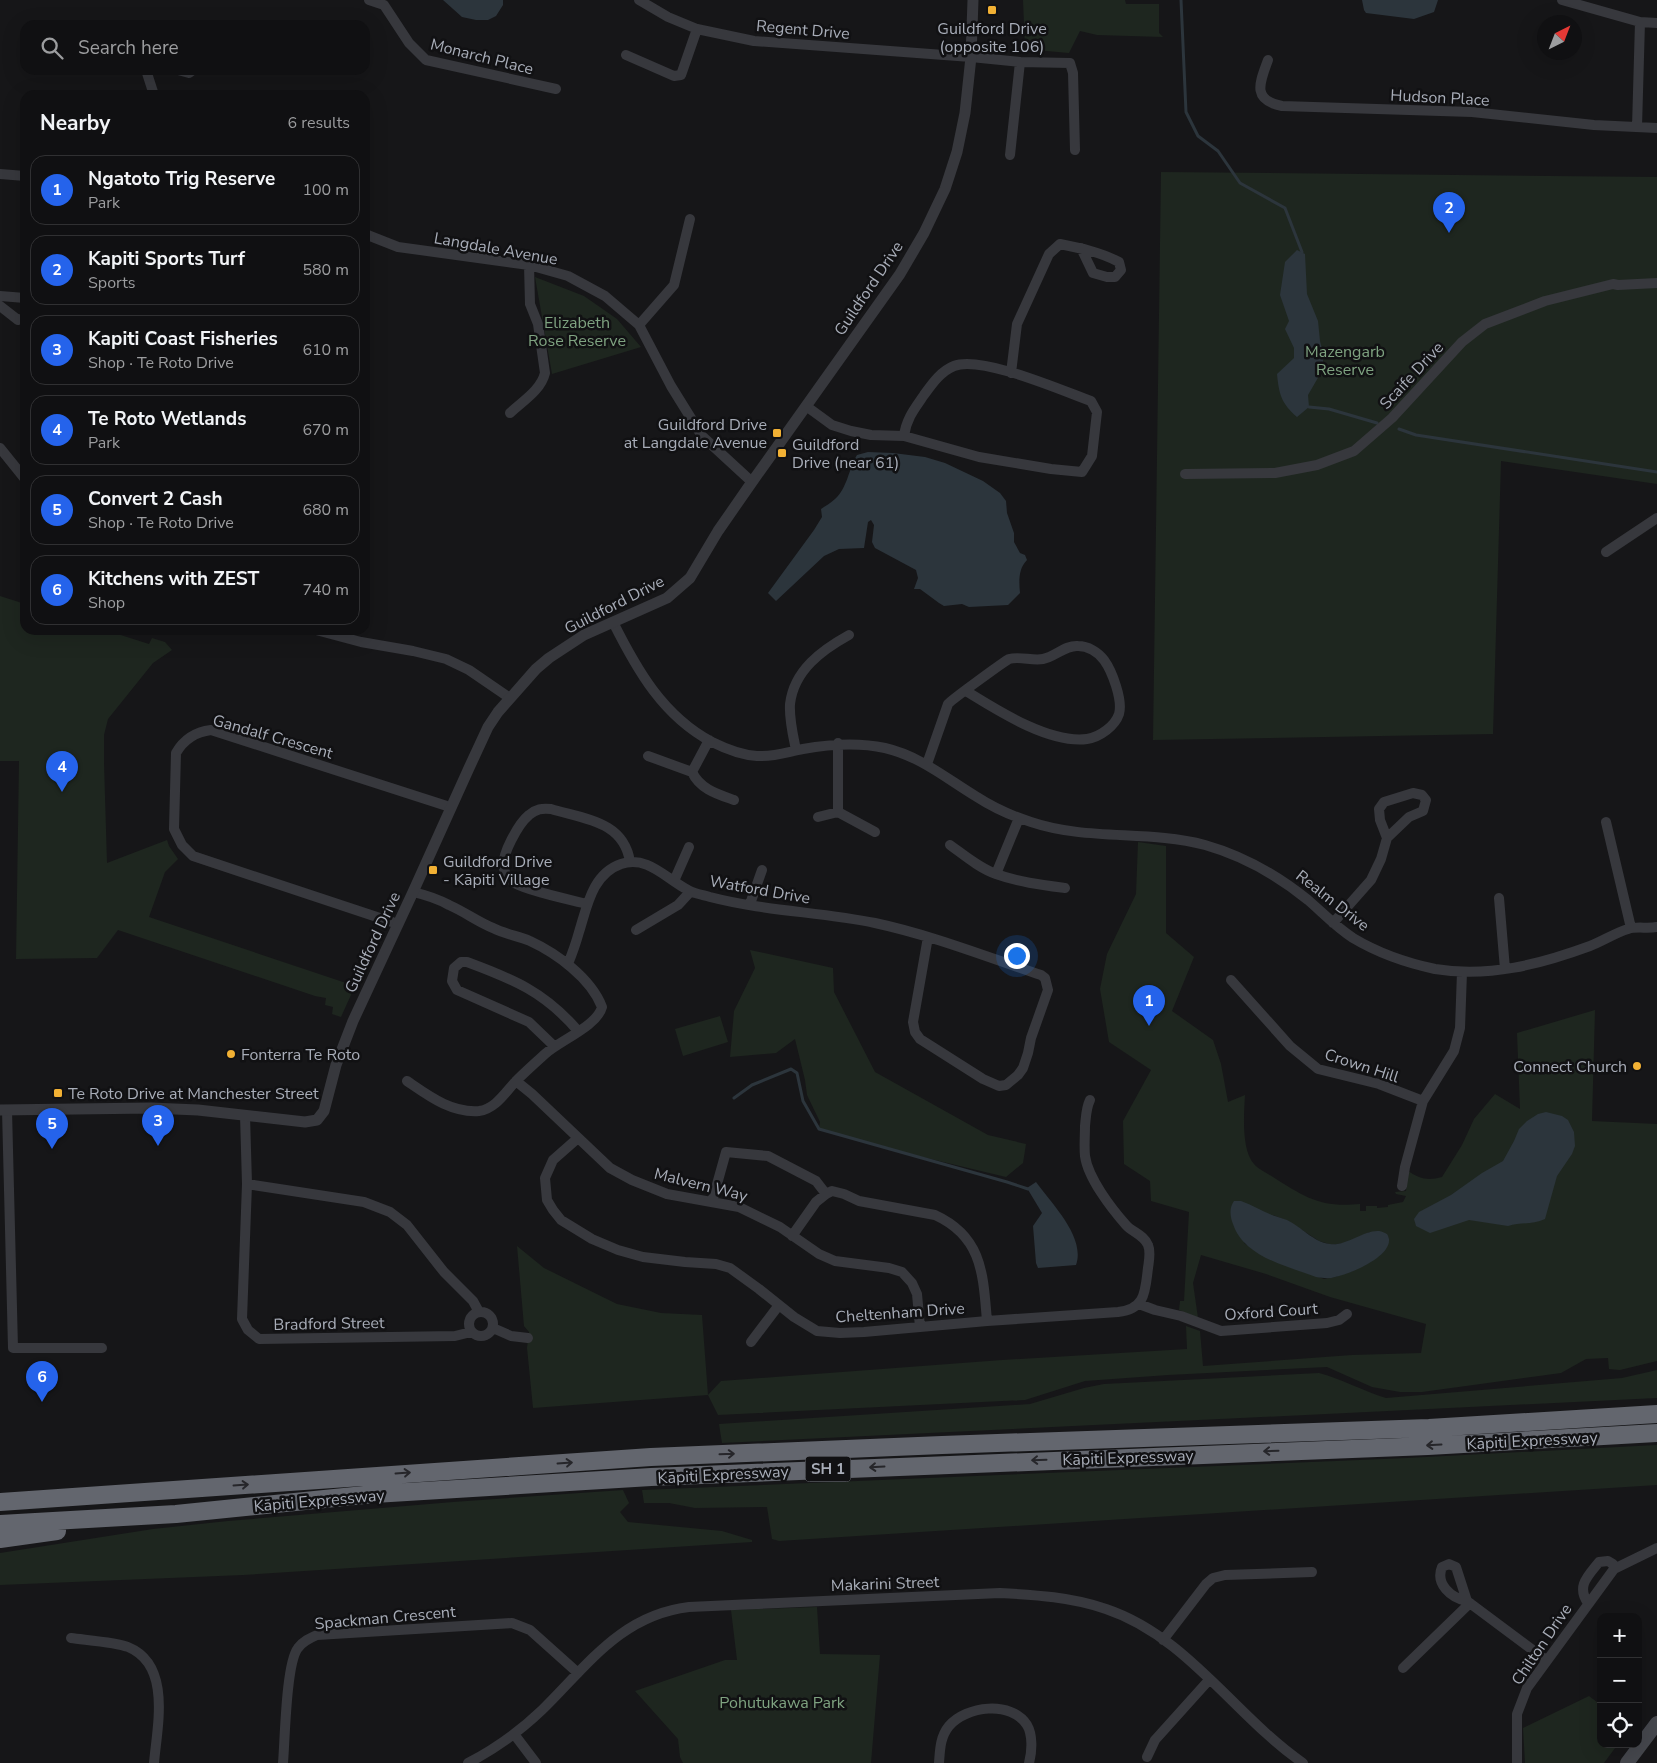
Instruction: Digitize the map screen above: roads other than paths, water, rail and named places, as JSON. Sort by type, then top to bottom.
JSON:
[{"type":"highway","name":"Kāpiti Expressway","points":[[0,1502],[651,1457],[1429,1428],[1657,1414]]},
{"type":"highway","name":"Kāpiti Expressway","points":[[0,1524],[176,1514],[374,1494],[652,1477],[1428,1446],[1657,1433]]},
{"type":"highway","points":[[0,1493],[204,1488]]},
{"type":"highway","points":[[0,1539],[176,1514]]},
{"type":"main road","points":[[1627,1763],[1657,1723]]},
{"type":"street","name":"Monarch Place","points":[[369,0],[384,5],[409,43],[426,60],[556,89]]},
{"type":"street","name":"Regent Drive","points":[[639,0],[697,29],[754,40],[1020,62],[1070,63],[1073,73],[1075,150]]},
{"type":"street","name":"Guildford Drive","points":[[245,1115],[305,1122],[317,1120],[324,1111],[336,1065],[353,1021],[450,807],[488,727],[498,712],[536,669],[550,658],[584,636],[666,598],[690,578],[718,531],[900,274],[924,233],[944,189],[957,152],[965,113],[971,57],[973,0]]},
{"type":"street","points":[[1562,0],[1640,22],[1657,23]]},
{"type":"street","points":[[1637,128],[1640,22]]},
{"type":"street","points":[[626,55],[674,76],[681,75],[697,29]]},
{"type":"street","name":"Hudson Place","points":[[1268,60],[1259,83],[1261,93],[1264,100],[1271,104],[1282,106],[1472,112],[1637,128],[1657,128]]},
{"type":"street","points":[[1010,155],[1020,62]]},
{"type":"street","points":[[146,75],[152,90]]},
{"type":"street","points":[[0,174],[20,176]]},
{"type":"street","points":[[639,326],[674,285],[690,219]]},
{"type":"street","name":"Langdale Avenue","points":[[370,236],[398,247],[528,265],[568,276],[605,296],[639,326],[671,386],[702,436],[752,482]]},
{"type":"street","points":[[1011,373],[1017,324],[1049,254],[1060,244],[1081,248]]},
{"type":"street","points":[[510,413],[539,386],[543,381],[545,373],[538,324],[530,304],[528,265]]},
{"type":"street","name":"Scaife Drive","points":[[1185,474],[1275,473],[1318,465],[1354,451],[1392,418],[1462,342],[1485,324],[1545,301],[1613,284],[1657,283]]},
{"type":"street","points":[[0,296],[20,298]]},
{"type":"street","points":[[0,306],[18,320],[20,319]]},
{"type":"street","points":[[806,406],[832,425],[851,431],[872,435],[904,436],[979,457],[1082,472],[1092,456],[1097,412],[1091,400],[1011,373],[976,364],[955,366],[935,381],[914,409],[907,422],[904,436]]},
{"type":"street","points":[[0,448],[20,474]]},
{"type":"street","points":[[1606,552],[1657,518]]},
{"type":"street","name":"Realm Drive","points":[[613,622],[638,670],[667,708],[683,723],[709,740],[732,751],[757,756],[776,756],[796,750],[838,743],[864,744],[887,748],[927,764],[977,797],[1019,818],[1062,831],[1181,840],[1232,854],[1261,867],[1277,877],[1355,939],[1383,954],[1435,968],[1462,972],[1505,969],[1522,967],[1547,960],[1592,945],[1631,928],[1646,929],[1657,927]]},
{"type":"street","points":[[335,635],[361,642],[413,650],[446,658],[469,670],[510,698]]},
{"type":"street","points":[[796,750],[790,718],[790,703],[795,686],[802,673],[815,657],[823,650],[849,635]]},
{"type":"street","points":[[927,764],[948,704],[952,699],[966,691],[1007,660],[1017,658],[1043,659],[1070,647],[1077,646],[1090,649],[1105,661],[1119,697],[1120,709],[1115,721],[1104,732],[1087,738],[1067,738],[1015,721],[966,691]]},
{"type":"street","name":"Gandalf Crescent","points":[[398,924],[193,856],[182,845],[174,829],[176,753],[180,745],[194,734],[211,730],[450,807]]},
{"type":"street","points":[[692,772],[709,740]]},
{"type":"street","points":[[838,743],[838,812]]},
{"type":"street","points":[[648,756],[692,772],[702,786],[734,800]]},
{"type":"street","points":[[1333,923],[1370,880],[1381,859],[1387,838],[1409,817],[1422,811],[1426,800],[1422,795],[1413,793],[1384,802],[1379,810],[1380,820],[1387,838]]},
{"type":"street","points":[[568,964],[587,904],[598,882],[609,870],[620,864],[630,862],[626,846],[619,836],[606,826],[542,808],[528,816],[514,836],[504,860],[507,876],[518,885],[587,904]]},
{"type":"street","points":[[818,817],[838,812],[875,832]]},
{"type":"street","points":[[996,874],[1019,818]]},
{"type":"street","points":[[1606,822],[1631,928]]},
{"type":"street","points":[[950,846],[996,874],[1027,883],[1065,888]]},
{"type":"street","points":[[674,881],[689,847]]},
{"type":"street","name":"Watford Drive","points":[[630,862],[646,863],[690,892],[719,899],[875,923],[928,938],[1041,975],[1045,978],[1048,990],[1031,1038],[1023,1068],[1018,1076],[1006,1085],[998,1086],[983,1079],[917,1036],[913,1022],[928,938]]},
{"type":"street","points":[[750,904],[762,870]]},
{"type":"street","points":[[407,1081],[430,1097],[458,1110],[481,1111],[495,1104],[516,1081],[554,1046],[595,1020],[602,1007],[578,973],[568,964],[529,941],[495,929],[451,905],[413,892]]},
{"type":"street","points":[[636,930],[678,904],[690,892]]},
{"type":"street","points":[[1499,898],[1505,969]]},
{"type":"street","points":[[554,1046],[529,1022],[456,990],[452,981],[454,968],[461,962],[467,962],[517,981],[545,1000],[578,1031]]},
{"type":"street","points":[[1402,1186],[1405,1167],[1423,1101],[1454,1051],[1460,1028],[1462,972]]},
{"type":"street","name":"Crown Hill","points":[[1231,980],[1290,1046],[1318,1069],[1379,1084],[1423,1101]]},
{"type":"street","name":"Malvern Way","points":[[516,1081],[610,1168],[632,1180],[667,1194],[739,1207],[773,1224],[819,1254],[834,1261],[889,1268],[902,1272],[912,1284],[917,1294],[920,1327]]},
{"type":"street","points":[[1090,1100],[1087,1105],[1084,1140],[1087,1166],[1091,1175],[1127,1226],[1145,1240],[1150,1250],[1146,1289],[1139,1304]]},
{"type":"street","points":[[102,1348],[13,1348],[3,1110],[151,1108],[245,1115]]},
{"type":"street","name":"Bradford Street","points":[[245,1115],[247,1184],[242,1320],[248,1330],[258,1339],[455,1336],[471,1332],[482,1336],[491,1332],[493,1328]]},
{"type":"street","name":"Cheltenham Drive","points":[[578,1138],[553,1160],[545,1178],[547,1200],[561,1220],[592,1239],[618,1250],[643,1257],[716,1264],[730,1268],[794,1318],[817,1331],[840,1333],[1118,1312],[1127,1311],[1139,1304]]},
{"type":"street","points":[[712,1202],[726,1152],[768,1156],[816,1181],[826,1194]]},
{"type":"street","points":[[247,1184],[364,1202],[390,1212],[407,1224],[444,1272],[472,1300],[479,1312]]},
{"type":"street","points":[[792,1236],[816,1202],[832,1191],[859,1201],[929,1213],[944,1219],[971,1244],[978,1256],[984,1281],[987,1321]]},
{"type":"street","points":[[751,1342],[778,1304]]},
{"type":"street","name":"Oxford Court","points":[[1139,1304],[1181,1316],[1221,1331],[1327,1323],[1339,1320],[1347,1314]]},
{"type":"street","points":[[471,1332],[469,1321],[474,1314],[479,1312],[487,1313],[491,1316],[494,1324],[493,1328],[511,1336],[528,1338]]},
{"type":"street","name":"Chilton Drive","points":[[1517,1763],[1517,1714],[1527,1688],[1614,1569],[1657,1548]]},
{"type":"street","name":"Chilton Drive","points":[[1588,1603],[1585,1599],[1583,1582],[1599,1562],[1608,1561],[1613,1564],[1614,1569]]},
{"type":"street","points":[[1163,1640],[1206,1584],[1213,1578],[1225,1575],[1312,1572]]},
{"type":"street","name":"Makarini Street","points":[[468,1763],[514,1734],[541,1710],[612,1639],[633,1625],[661,1612],[689,1607],[1000,1593],[1042,1596],[1106,1609],[1132,1620],[1163,1640],[1210,1680],[1290,1754],[1303,1763]]},
{"type":"street","points":[[1403,1668],[1468,1602],[1546,1660]]},
{"type":"street","name":"Spackman Crescent","points":[[284,1763],[290,1664],[297,1648],[308,1638],[317,1635],[512,1624],[530,1630],[578,1673]]},
{"type":"street","points":[[71,1638],[127,1646],[142,1655],[154,1674],[159,1688],[154,1763]]},
{"type":"street","points":[[1147,1757],[1155,1740],[1210,1680]]},
{"type":"street","points":[[939,1763],[942,1738],[949,1726],[968,1713],[988,1709],[1013,1713],[1027,1726],[1031,1735],[1029,1763]]},
{"type":"street","points":[[514,1734],[536,1763]]},
{"type":"street","points":[[1283,1763],[1290,1754]]},
{"type":"waterway","points":[[1181,0],[1186,112],[1198,136],[1218,151],[1240,183],[1285,208],[1302,252]]},
{"type":"waterway","points":[[1309,407],[1329,409],[1377,423]]},
{"type":"waterway","points":[[1399,429],[1416,435],[1657,472]]},
{"type":"waterway","points":[[734,1098],[752,1085],[791,1069],[797,1073],[803,1101],[819,1129],[1028,1189]]},
{"type":"place","name":"Guildford Drive (opposite 106)","points":[[992,10]]},
{"type":"place","name":"Kapiti Sports Turf","points":[[1449,233]]},
{"type":"place","name":"Guildford Drive at Langdale Avenue","points":[[777,433]]},
{"type":"place","name":"Guildford Drive (near 61)","points":[[782,453]]},
{"type":"place","name":"Te Roto Wetlands","points":[[62,792]]},
{"type":"place","name":"Guildford Drive - Kāpiti Village","points":[[433,870]]},
{"type":"place","name":"Ngatoto Trig Reserve","points":[[1149,1026]]},
{"type":"place","name":"Fonterra Te Roto","points":[[231,1054]]},
{"type":"place","name":"Connect Church","points":[[1637,1066]]},
{"type":"place","name":"Te Roto Drive at Manchester Street","points":[[58,1093]]},
{"type":"place","name":"Kapiti Coast Fisheries","points":[[158,1146]]},
{"type":"place","name":"Convert 2 Cash","points":[[52,1149]]},
{"type":"place","name":"Kitchens with ZEST","points":[[42,1402]]},
{"type":"park label","name":"Elizabeth Rose Reserve","points":[[577,331]]},
{"type":"park label","name":"Mazengarb Reserve","points":[[1345,360]]},
{"type":"park label","name":"Pohutukawa Park","points":[[782,1702]]}]
